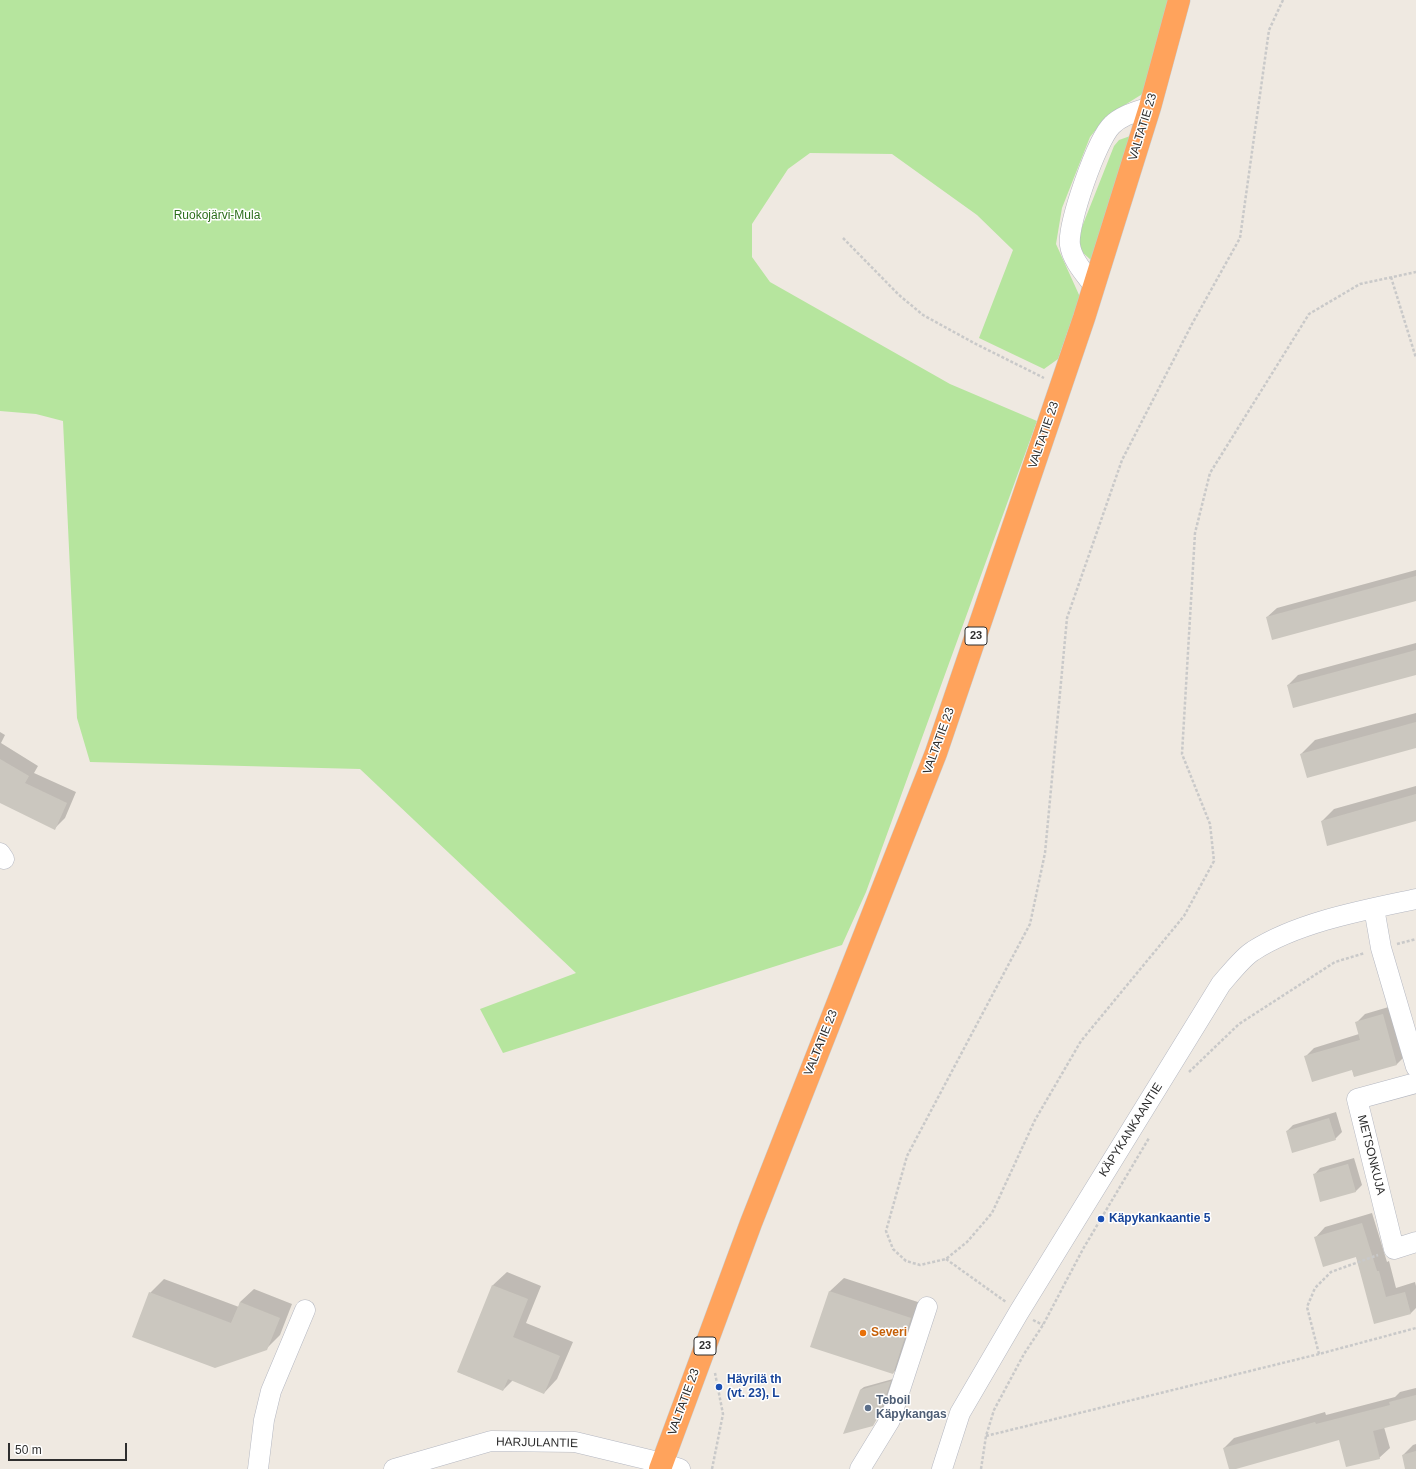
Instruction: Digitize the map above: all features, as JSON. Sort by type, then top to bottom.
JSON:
[{"type":"highway","name":"VALTATIE 23","points":[[667,1467],[753,1215],[936,753],[1094,286],[1150,107],[1179,0]]},
{"type":"street","points":[[1094,286],[1075,260],[1070,245],[1071,227],[1099,143],[1111,126],[1126,115],[1150,107]]},
{"type":"street","name":"KÄPYKANKAANTIE","points":[[942,1469],[960,1413],[1019,1312],[1220,984],[1251,951],[1298,928],[1374,908],[1416,899]]},
{"type":"street","points":[[1374,908],[1381,948],[1416,1067]]},
{"type":"street","name":"METSONKUJA","points":[[1394,1249],[1357,1100],[1416,1083]]},
{"type":"street","points":[[1394,1249],[1416,1242]]},
{"type":"street","points":[[860,1469],[890,1420],[927,1307]]},
{"type":"street","points":[[258,1469],[264,1420],[271,1391],[304,1310]]},
{"type":"street","name":"HARJULANTIE","points":[[394,1469],[492,1441],[575,1442],[667,1467]]},
{"type":"path","points":[[1283,0],[1269,30],[1240,238],[1192,324],[1122,460],[1067,618],[1046,853],[1030,924],[907,1156],[886,1232],[893,1249],[906,1261],[920,1265],[946,1259],[967,1242],[992,1213],[1034,1120],[1081,1041],[1184,916],[1214,861],[1210,824],[1182,754],[1195,533],[1210,473],[1309,314],[1360,284],[1416,272]]},
{"type":"path","points":[[843,238],[899,295],[923,315],[974,343],[1061,386]]},
{"type":"path","points":[[1391,277],[1416,358]]},
{"type":"path","points":[[1188,1073],[1239,1024],[1335,962],[1416,939]]},
{"type":"path","points":[[981,1469],[986,1436],[998,1403],[1024,1354],[1044,1325],[1083,1249],[1152,1133]]},
{"type":"path","points":[[1319,1354],[1307,1307],[1315,1288],[1331,1272],[1394,1249]]},
{"type":"path","points":[[946,1259],[1019,1312],[1044,1325]]},
{"type":"path","points":[[986,1436],[1319,1354],[1416,1328]]},
{"type":"path","points":[[712,1469],[723,1414],[714,1367]]},
{"type":"green space","name":"Ruokojärvi-Mula","points":[[0,0],[1169,0],[1144,93],[1107,116],[1090,137],[1062,208],[1056,244],[1080,297],[1058,359],[1044,369],[979,338],[1013,250],[977,215],[892,154],[810,153],[788,169],[752,224],[752,257],[770,282],[950,384],[1037,421],[866,892],[842,945],[503,1053],[480,1009],[576,973],[360,769],[90,762],[77,718],[63,421],[36,414],[0,411]]},
{"type":"green space","points":[[1133,135],[1092,261],[1081,251],[1078,237],[1114,146],[1119,140]]},
{"type":"building","points":[[1416,576],[1416,601],[1272,640],[1266,617]]},
{"type":"building","points":[[1416,650],[1416,675],[1293,708],[1287,685]]},
{"type":"building","points":[[1416,722],[1416,748],[1307,778],[1300,754]]},
{"type":"building","points":[[0,759],[29,776],[25,783],[67,803],[55,830],[0,803]]},
{"type":"building","points":[[1416,794],[1416,821],[1327,846],[1321,821]]},
{"type":"building","points":[[1383,1014],[1397,1065],[1354,1077],[1352,1070],[1312,1082],[1304,1056],[1360,1040],[1355,1022]]},
{"type":"building","points":[[1329,1118],[1336,1140],[1292,1153],[1286,1131]]},
{"type":"building","points":[[1348,1164],[1356,1192],[1320,1202],[1313,1174]]},
{"type":"building","points":[[1362,1223],[1377,1271],[1379,1271],[1386,1297],[1405,1292],[1411,1314],[1374,1324],[1356,1257],[1323,1267],[1314,1237]]},
{"type":"building","points":[[492,1285],[528,1299],[513,1337],[560,1356],[544,1394],[508,1379],[503,1391],[457,1372]]},
{"type":"building","name":"Severi","points":[[829,1291],[911,1318],[893,1374],[810,1347]]},
{"type":"building","points":[[149,1292],[231,1323],[240,1302],[280,1318],[267,1350],[215,1368],[132,1337]]},
{"type":"building","points":[[891,1381],[879,1415],[873,1426],[843,1434],[860,1390]]},
{"type":"building","points":[[1416,1395],[1416,1420],[1373,1431],[1380,1459],[1346,1467],[1339,1440],[1236,1469],[1229,1469],[1223,1448],[1315,1422],[1316,1424],[1390,1405],[1389,1402]]},
{"type":"building","points":[[1416,1451],[1416,1469],[1405,1469],[1402,1455]]},
{"type":"place","name":"Käpykankaantie 5","points":[[1101,1219]]},
{"type":"place","name":"Severi","points":[[863,1333]]},
{"type":"place","name":"Häyrilä th (vt. 23), L","points":[[719,1387]]},
{"type":"place","name":"Teboil Käpykangas","points":[[868,1408]]}]
